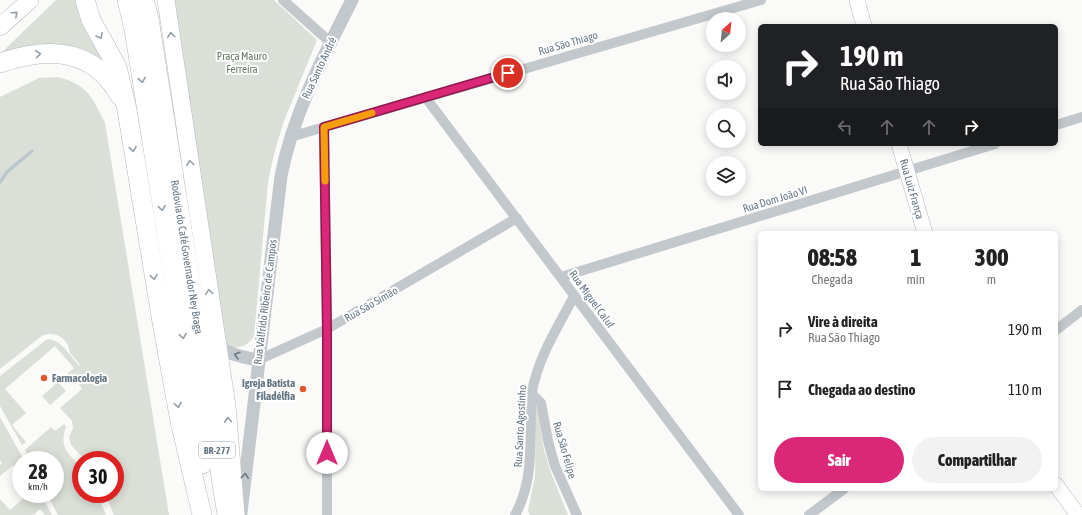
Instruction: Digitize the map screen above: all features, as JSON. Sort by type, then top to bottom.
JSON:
[{"type":"highway","points":[[0,27],[30,0]]},
{"type":"highway","points":[[86,0],[91,20],[117,67],[127,110],[180,421],[202,515]]},
{"type":"highway","name":"Rodovia do Café Governador Ney Braga","points":[[127,0],[199,386],[227,515]]},
{"type":"highway","name":"Rodovia do Café Governador Ney Braga","points":[[144,0],[149,19],[199,386],[209,515]]},
{"type":"highway","points":[[166,0],[227,406],[236,515]]},
{"type":"highway","points":[[0,63],[18,57],[43,53],[60,53],[82,59],[100,70],[113,84],[127,110]]},
{"type":"main road","points":[[857,0],[863,24]]},
{"type":"main road","name":"Rua Luiz França","points":[[900,146],[924,231]]},
{"type":"main road","points":[[1058,488],[1078,515]]},
{"type":"street","points":[[283,0],[330,42]]},
{"type":"street","name":"Rua Santo André","points":[[290,137],[315,74],[352,0]]},
{"type":"street","name":"Rua São Thiago","points":[[290,137],[761,0]]},
{"type":"street","name":"Rua Miguel Caluf","points":[[426,98],[739,515]]},
{"type":"street","points":[[1058,124],[1082,117]]},
{"type":"street","points":[[324,127],[327,329],[327,515]]},
{"type":"street","name":"Rua Valfrido Ribeiro de Campos","points":[[241,515],[258,360],[281,176],[290,137]]},
{"type":"street","name":"Rua Dom João VI","points":[[561,277],[988,146]]},
{"type":"street","name":"Rua São Simão","points":[[258,360],[327,329],[517,218]]},
{"type":"street","name":"Rua Santo Agostinho","points":[[515,515],[521,504],[526,489],[530,470],[532,394],[538,366],[574,296]]},
{"type":"street","points":[[1058,328],[1082,310]]},
{"type":"street","points":[[218,346],[235,355],[258,360]]},
{"type":"street","name":"Rua São Felipe","points":[[532,394],[541,403],[548,441],[555,466],[577,515]]},
{"type":"street","points":[[809,515],[841,491]]},
{"type":"green space","points":[[56,0],[75,0],[83,22],[112,70],[0,54]]},
{"type":"green space","name":"Praça Mauro Ferreira","points":[[172,0],[274,0],[317,40],[284,121],[275,150],[268,182],[254,336],[248,343],[236,348],[233,348],[226,343]]},
{"type":"green space","points":[[58,77],[68,80],[82,88],[93,99],[105,123],[169,515],[114,515],[109,503],[124,503],[124,451],[77,451],[71,445],[69,437],[73,428],[72,421],[60,408],[82,389],[79,384],[79,380],[75,383],[67,374],[74,368],[55,346],[5,389],[26,413],[12,425],[26,442],[22,445],[0,406],[0,376],[46,340],[51,340],[61,345],[81,367],[70,353],[66,342],[57,335],[51,334],[43,335],[0,369],[0,97],[39,78]]},
{"type":"green space","points":[[58,382],[66,391],[50,405],[42,396]]},
{"type":"green space","points":[[536,404],[544,450],[551,473],[568,515],[530,515],[528,511],[535,476]]},
{"type":"green space","points":[[0,417],[19,451],[12,451],[12,466],[0,476],[0,465],[2,463],[0,460]]},
{"type":"green space","points":[[64,424],[66,426],[63,440],[68,453],[72,457],[72,503],[101,503],[106,515],[58,515],[52,503],[64,503],[64,451],[25,450],[51,427],[55,431]]},
{"type":"green space","points":[[0,499],[10,510],[18,503],[46,503],[52,515],[45,515],[40,509],[33,515],[0,515]]},
{"type":"waterway","points":[[0,182],[7,172],[32,151]]},
{"type":"slow traffic","points":[[325,181],[324,127],[372,113]]},
{"type":"place","name":"Farmacologia","points":[[44,378]]},
{"type":"place","name":"Igreja Batista Filadélfia","points":[[303,389]]},
{"type":"route","points":[[327,453],[324,127],[508,73]]}]
